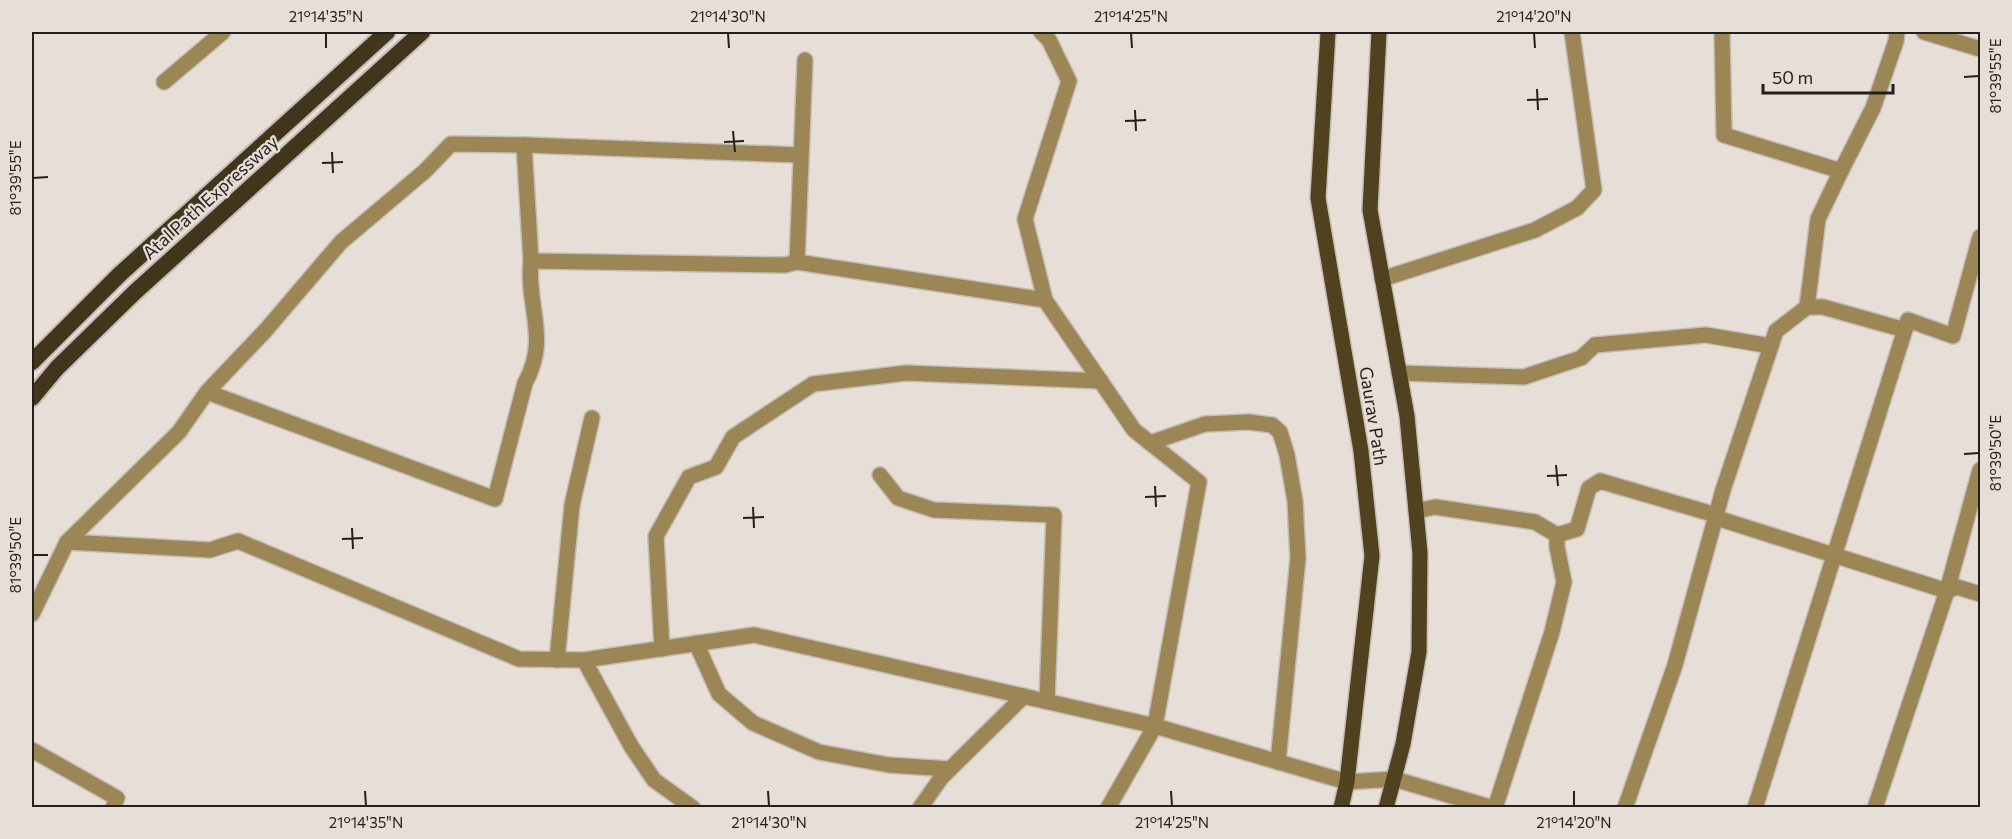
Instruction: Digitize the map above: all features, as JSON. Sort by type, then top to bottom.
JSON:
[{"type":"highway","name":"Atal Path Expressway","points":[[32,362],[119,275],[387,32]]},
{"type":"highway","name":"Atal Path Expressway","points":[[32,398],[57,368],[135,292],[422,32]]},
{"type":"main road","name":"Gaurav Path","points":[[1328,32],[1318,198],[1360,451],[1372,556],[1347,782],[1341,807]]},
{"type":"main road","points":[[1379,32],[1370,210],[1407,416],[1420,553],[1419,652],[1403,744],[1386,807]]},
{"type":"street","points":[[164,82],[223,32]]},
{"type":"street","points":[[1041,32],[1049,39],[1069,81],[1025,219],[1045,300],[1134,430],[1199,482],[1155,726],[1108,807]]},
{"type":"street","points":[[1382,279],[1535,230],[1577,208],[1594,190],[1572,32]]},
{"type":"street","points":[[1722,32],[1724,135],[1840,171]]},
{"type":"street","points":[[1806,307],[1818,219],[1840,171],[1874,108],[1897,32]]},
{"type":"street","points":[[1924,32],[1980,49]]},
{"type":"street","points":[[797,262],[805,60]]},
{"type":"street","points":[[32,614],[66,542],[179,432],[207,392],[265,331],[341,242],[425,171],[451,144],[800,155]]},
{"type":"street","points":[[207,392],[495,499],[525,383],[533,369],[538,336],[530,279],[531,261],[524,145]]},
{"type":"street","points":[[1755,807],[1908,320],[1953,336],[1980,237]]},
{"type":"street","points":[[531,261],[785,265],[797,262],[1045,300]]},
{"type":"street","points":[[1625,807],[1675,665],[1716,515],[1776,331],[1806,307],[1823,307],[1905,330]]},
{"type":"street","points":[[1399,373],[1524,377],[1581,358],[1594,345],[1706,335],[1771,346]]},
{"type":"street","points":[[662,649],[656,536],[689,477],[716,467],[734,437],[813,384],[906,373],[1101,381]]},
{"type":"street","points":[[557,660],[572,506],[592,418]]},
{"type":"street","points":[[1150,442],[1205,424],[1249,422],[1272,425],[1280,432],[1287,455],[1295,501],[1298,558],[1278,762]]},
{"type":"street","points":[[1875,807],[1947,591],[1980,470]]},
{"type":"street","points":[[880,475],[898,498],[934,510],[1054,515],[1047,701]]},
{"type":"street","points":[[1416,511],[1434,507],[1535,522],[1557,535],[1577,530],[1589,488],[1600,481],[1716,515],[1720,519],[1947,591],[1957,587],[1980,594]]},
{"type":"street","points":[[66,542],[210,550],[238,541],[519,659],[584,660],[754,634],[1155,726],[1347,782],[1394,778],[1494,807],[1552,632],[1564,582],[1557,535]]},
{"type":"street","points":[[696,643],[719,694],[753,723],[819,752],[889,765],[950,769]]},
{"type":"street","points":[[584,660],[631,746],[654,780],[693,807]]},
{"type":"street","points":[[920,807],[941,778],[1024,696]]},
{"type":"street","points":[[32,750],[117,798],[112,807]]}]
